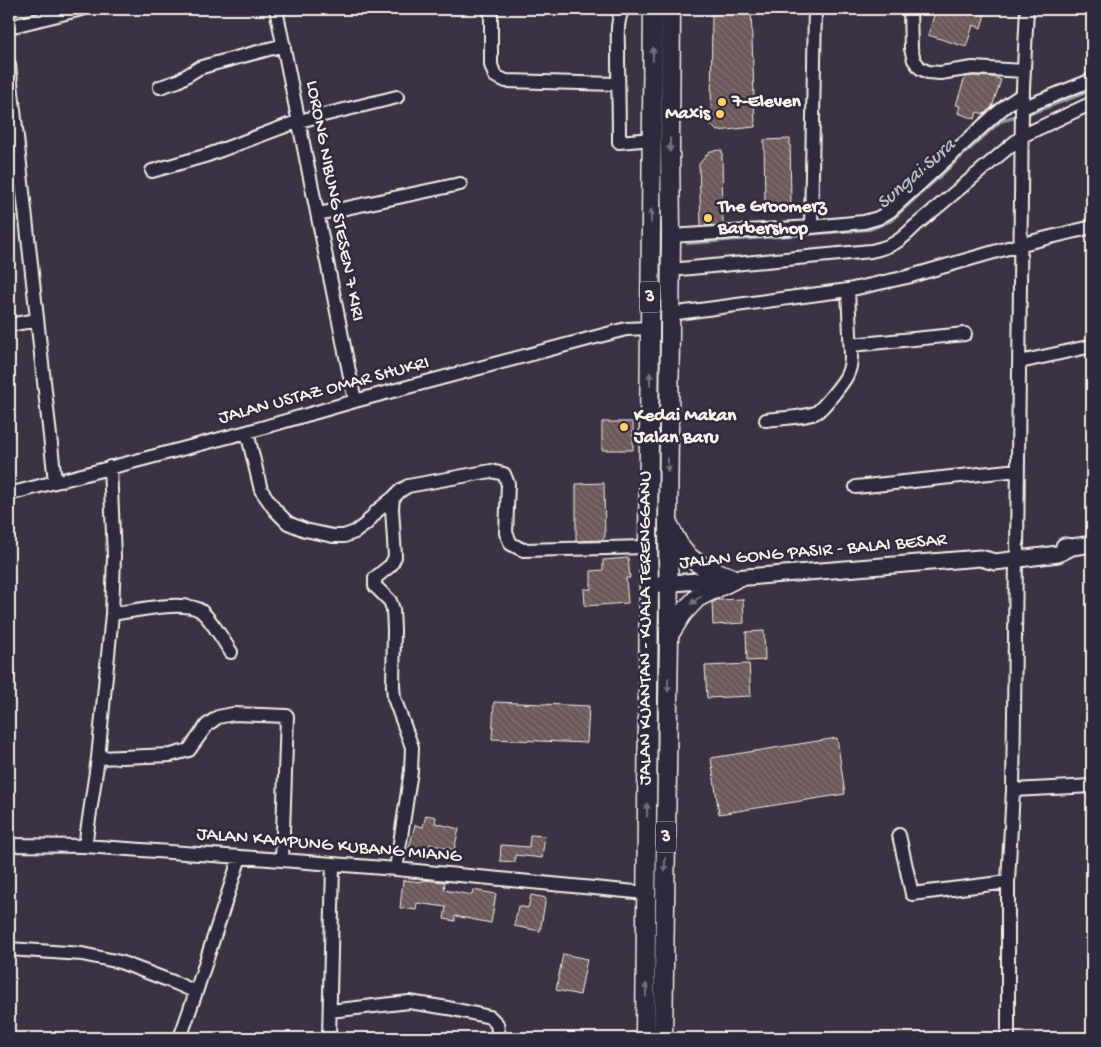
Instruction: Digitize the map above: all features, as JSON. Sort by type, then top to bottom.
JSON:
[{"type":"highway","name":"JALAN KUANTAN - KUALA TERENGGANU","points":[[645,1038],[653,9]]},
{"type":"highway","name":"JALAN KUANTAN - KUALA TERENGGANU","points":[[662,1038],[669,636],[671,9]]},
{"type":"highway","points":[[668,522],[678,542],[686,554],[693,560],[704,567],[735,579]]},
{"type":"highway","points":[[669,636],[683,613],[697,598],[735,579]]},
{"type":"main road","name":"JALAN GONG PASIR - BALAI BESAR","points":[[649,585],[980,558],[995,562],[1016,554],[1058,554],[1072,547],[1092,544]]},
{"type":"street","points":[[9,27],[82,9]]},
{"type":"street","name":"LORONG NIBUNG STESEN 7 KIRI","points":[[276,9],[355,401]]},
{"type":"street","points":[[491,9],[491,65],[494,76],[506,81],[618,84]]},
{"type":"street","points":[[624,9],[619,25],[619,142],[652,139]]},
{"type":"street","points":[[811,227],[816,9]]},
{"type":"street","points":[[910,9],[911,49],[914,60],[920,68],[928,72],[940,73],[972,68],[1024,72]]},
{"type":"street","points":[[1008,1038],[1008,882],[1012,790],[1023,94],[1027,9]]},
{"type":"street","points":[[160,87],[178,81],[199,68],[284,45]]},
{"type":"street","points":[[9,65],[55,481]]},
{"type":"street","points":[[1023,110],[1092,80]]},
{"type":"street","points":[[671,236],[811,227],[864,222],[878,218],[890,211],[996,114],[1023,94]]},
{"type":"street","points":[[152,171],[208,155],[299,121],[397,97]]},
{"type":"street","points":[[670,270],[886,248],[895,244],[1023,132],[1092,103]]},
{"type":"street","points":[[318,214],[460,184]]},
{"type":"street","points":[[670,314],[848,290],[906,277],[1022,244],[1092,227]]},
{"type":"street","points":[[766,420],[817,412],[824,406],[847,376],[850,366],[851,345],[848,290]]},
{"type":"street","points":[[9,325],[37,320]]},
{"type":"street","name":"JALAN USTAZ OMAR SHUKRI","points":[[9,494],[248,432],[355,401],[626,329],[650,328]]},
{"type":"street","points":[[851,345],[965,334]]},
{"type":"street","points":[[1020,362],[1092,346]]},
{"type":"street","points":[[248,432],[260,490],[275,510],[288,523],[306,530],[333,536],[344,536],[355,532],[366,524],[377,510],[408,486],[491,471],[504,474],[508,484],[506,534],[511,544],[523,550],[648,547]]},
{"type":"street","points":[[85,846],[98,758],[112,614],[114,556],[110,467]]},
{"type":"street","points":[[856,487],[1018,470]]},
{"type":"street","points":[[394,498],[392,508],[395,558],[392,565],[375,578],[375,586],[390,600],[393,610],[392,686],[394,698],[412,747],[411,771],[396,869]]},
{"type":"street","points":[[112,614],[162,607],[193,607],[201,611],[208,618],[231,652]]},
{"type":"street","points":[[98,758],[170,755],[189,750],[207,725],[218,716],[233,714],[287,716],[282,860]]},
{"type":"street","points":[[1012,790],[1092,786]]},
{"type":"street","points":[[899,835],[912,894],[1008,882]]},
{"type":"street","name":"JALAN KAMPUNG KUBANG MIANG","points":[[9,845],[85,846],[282,860],[646,893]]},
{"type":"street","points":[[180,1038],[240,857]]},
{"type":"street","points":[[329,1038],[332,864]]},
{"type":"street","points":[[9,949],[82,954],[120,962],[196,992]]},
{"type":"street","points":[[330,1011],[409,1002],[448,1008],[490,1018],[497,1024],[499,1038]]},
{"type":"building","points":[[712,9],[751,9],[755,127],[717,131],[711,125]]},
{"type":"building","points":[[936,9],[978,9],[977,11],[985,14],[981,28],[973,25],[966,47],[928,35]]},
{"type":"building","points":[[965,77],[994,77],[1001,80],[992,107],[984,114],[977,112],[975,119],[958,113],[960,106],[956,105]]},
{"type":"building","points":[[790,139],[791,205],[765,205],[764,140]]},
{"type":"building","points":[[722,150],[723,225],[701,226],[699,164],[710,151]]},
{"type":"building","points":[[602,422],[633,422],[633,450],[602,450]]},
{"type":"building","points":[[604,483],[605,537],[602,540],[576,541],[576,484]]},
{"type":"building","points":[[628,558],[630,578],[626,578],[628,603],[585,606],[584,589],[591,589],[591,571],[603,570],[603,560]]},
{"type":"building","points":[[743,599],[744,623],[713,625],[712,603],[717,600]]},
{"type":"building","points":[[764,631],[765,660],[747,661],[746,632]]},
{"type":"building","points":[[749,664],[751,696],[707,698],[705,666]]},
{"type":"building","points":[[494,702],[589,706],[587,743],[492,739]]},
{"type":"building","points":[[837,738],[845,794],[719,814],[711,758]]},
{"type":"building","points":[[426,815],[436,817],[435,823],[459,829],[454,850],[430,844],[428,853],[409,848],[415,825],[423,827]]},
{"type":"building","points":[[530,835],[545,836],[542,858],[515,855],[515,862],[500,861],[501,845],[529,847]]},
{"type":"building","points":[[403,880],[445,882],[444,890],[472,895],[473,890],[496,894],[491,923],[455,916],[455,921],[444,919],[446,907],[417,903],[416,910],[400,908]]},
{"type":"building","points":[[531,895],[546,898],[540,931],[514,926],[518,906],[528,908]]},
{"type":"building","points":[[563,954],[587,959],[580,995],[556,990]]},
{"type":"waterway","name":"Sungai Sura","points":[[688,243],[870,229],[890,221],[1000,121],[1036,111],[1092,90]]},
{"type":"place","name":"7-Eleven","points":[[722,102]]},
{"type":"place","name":"Maxis","points":[[720,114]]},
{"type":"place","name":"The Groomerz Barbershop","points":[[708,218]]},
{"type":"place","name":"Kedai Makan Jalan Baru","points":[[624,427]]}]
